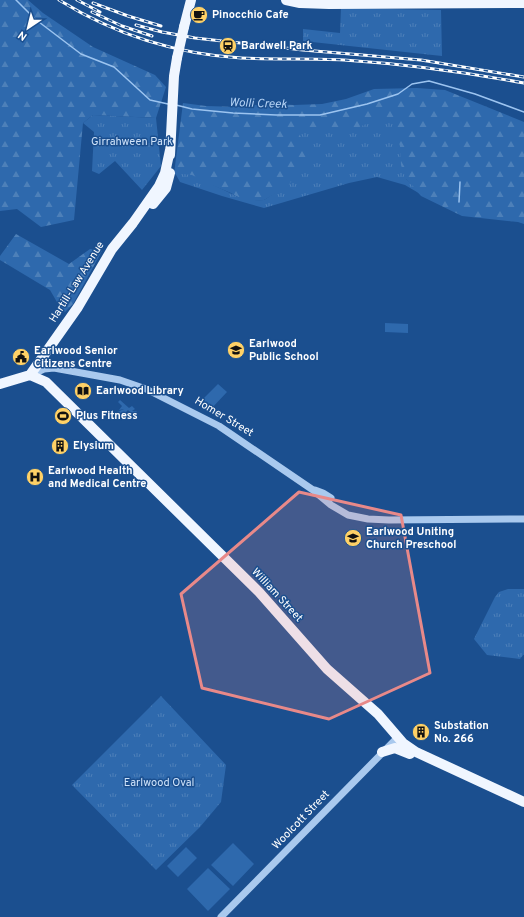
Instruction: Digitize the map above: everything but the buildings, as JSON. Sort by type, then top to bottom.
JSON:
[{"type":"main road","name":"Hartill-Law Avenue","points":[[30,375],[78,307],[112,249],[133,223],[150,207],[166,188],[170,171],[171,125],[176,58],[191,0]]},
{"type":"main road","points":[[286,0],[300,3],[329,4],[524,3]]},
{"type":"main road","name":"Homer Street","points":[[0,384],[30,375]]},
{"type":"main road","name":"William Street","points":[[30,375],[46,382],[54,389],[255,588],[327,669],[378,714],[397,738],[412,750],[524,802]]},
{"type":"main road","points":[[382,752],[394,748],[427,762],[434,761]]},
{"type":"street","name":"Homer Street","points":[[30,375],[44,369],[54,368],[104,376],[134,384],[211,421],[313,490],[321,497],[333,502],[348,515],[368,519],[389,520],[524,519]]},
{"type":"street","name":"Woolcott Street","points":[[221,917],[397,738]]},
{"type":"highlighted area","points":[[299,492],[401,515],[430,673],[329,719],[202,688],[181,594]]},
{"type":"green space","points":[[0,0],[28,0],[43,13],[93,47],[155,75],[166,87],[156,118],[93,115],[83,123],[74,220],[41,227],[17,209],[0,211]]},
{"type":"green space","points":[[341,8],[441,10],[442,56],[303,41],[303,29],[340,33]]},
{"type":"green space","points":[[417,88],[445,90],[524,122],[524,224],[518,222],[462,216],[421,196],[406,179],[322,167],[264,200],[246,202],[231,193],[192,177],[174,174],[183,103],[206,106],[238,107],[265,104],[322,104],[346,99],[374,89]]},
{"type":"green space","name":"Girrahween Park","points":[[93,115],[156,118],[161,166],[142,190],[115,161],[99,174],[92,171],[94,132],[83,123]]},
{"type":"green space","points":[[375,120],[393,124],[400,146],[401,165],[406,179],[422,195],[405,185],[377,177],[349,183],[264,208],[180,182],[175,173],[192,175],[247,201],[264,200],[289,184],[311,159],[298,131],[326,127],[357,128]]},
{"type":"green space","points":[[16,234],[69,264],[90,249],[102,251],[73,304],[65,312],[61,309],[50,290],[0,260],[0,256]]},
{"type":"green space","points":[[385,323],[408,324],[408,333],[385,332]]},
{"type":"green space","points":[[218,384],[227,392],[210,410],[201,401]]},
{"type":"green space","points":[[120,400],[129,408],[132,406],[135,409],[132,411],[137,412],[134,416],[128,410],[122,416],[117,412],[124,409],[119,410],[122,406],[118,402]]},
{"type":"green space","points":[[508,589],[524,589],[524,654],[520,659],[487,655],[474,639],[495,597],[499,592]]},
{"type":"green space","name":"Earlwood Oval","points":[[161,696],[226,765],[221,802],[200,827],[156,870],[72,785]]},
{"type":"green space","points":[[233,843],[254,864],[233,886],[211,865]]},
{"type":"green space","points":[[186,847],[197,858],[178,877],[167,866]]},
{"type":"green space","points":[[208,868],[230,889],[208,911],[187,889]]},
{"type":"waterway","name":"Wolli Creek","points":[[16,0],[35,19],[81,54],[114,67],[150,100],[168,104]]},
{"type":"waterway","name":"Wolli Creek","points":[[176,105],[192,109],[233,113],[320,115],[367,104],[398,94],[412,84],[429,81],[475,94],[524,112]]},
{"type":"waterway","points":[[459,202],[460,182]]},
{"type":"railway","points":[[59,0],[102,23],[124,32],[169,47],[193,52],[241,58],[331,59],[412,66],[524,83]]},
{"type":"railway","points":[[77,0],[100,12]]},
{"type":"railway","points":[[93,3],[161,26]]},
{"type":"railway","points":[[92,12],[122,26],[152,36]]},
{"type":"railway","points":[[136,25],[162,32],[195,38],[303,50],[421,60],[524,77]]},
{"type":"place","name":"Pinocchio Cafe","points":[[199,15]]},
{"type":"place","name":"Bardwell Park","points":[[228,46]]},
{"type":"place","name":"Earlwood Public School","points":[[236,350]]},
{"type":"place","name":"Earlwood Senior Citizens Centre","points":[[21,357]]},
{"type":"place","name":"Earlwood Library","points":[[83,391]]},
{"type":"place","name":"Plus Fitness","points":[[63,416]]},
{"type":"place","name":"Elysium","points":[[60,446]]},
{"type":"place","name":"Earlwood Health and Medical Centre","points":[[35,477]]},
{"type":"place","name":"Earlwood Uniting Church Preschool","points":[[353,538]]},
{"type":"place","name":"Substation No. 266","points":[[421,732]]}]
